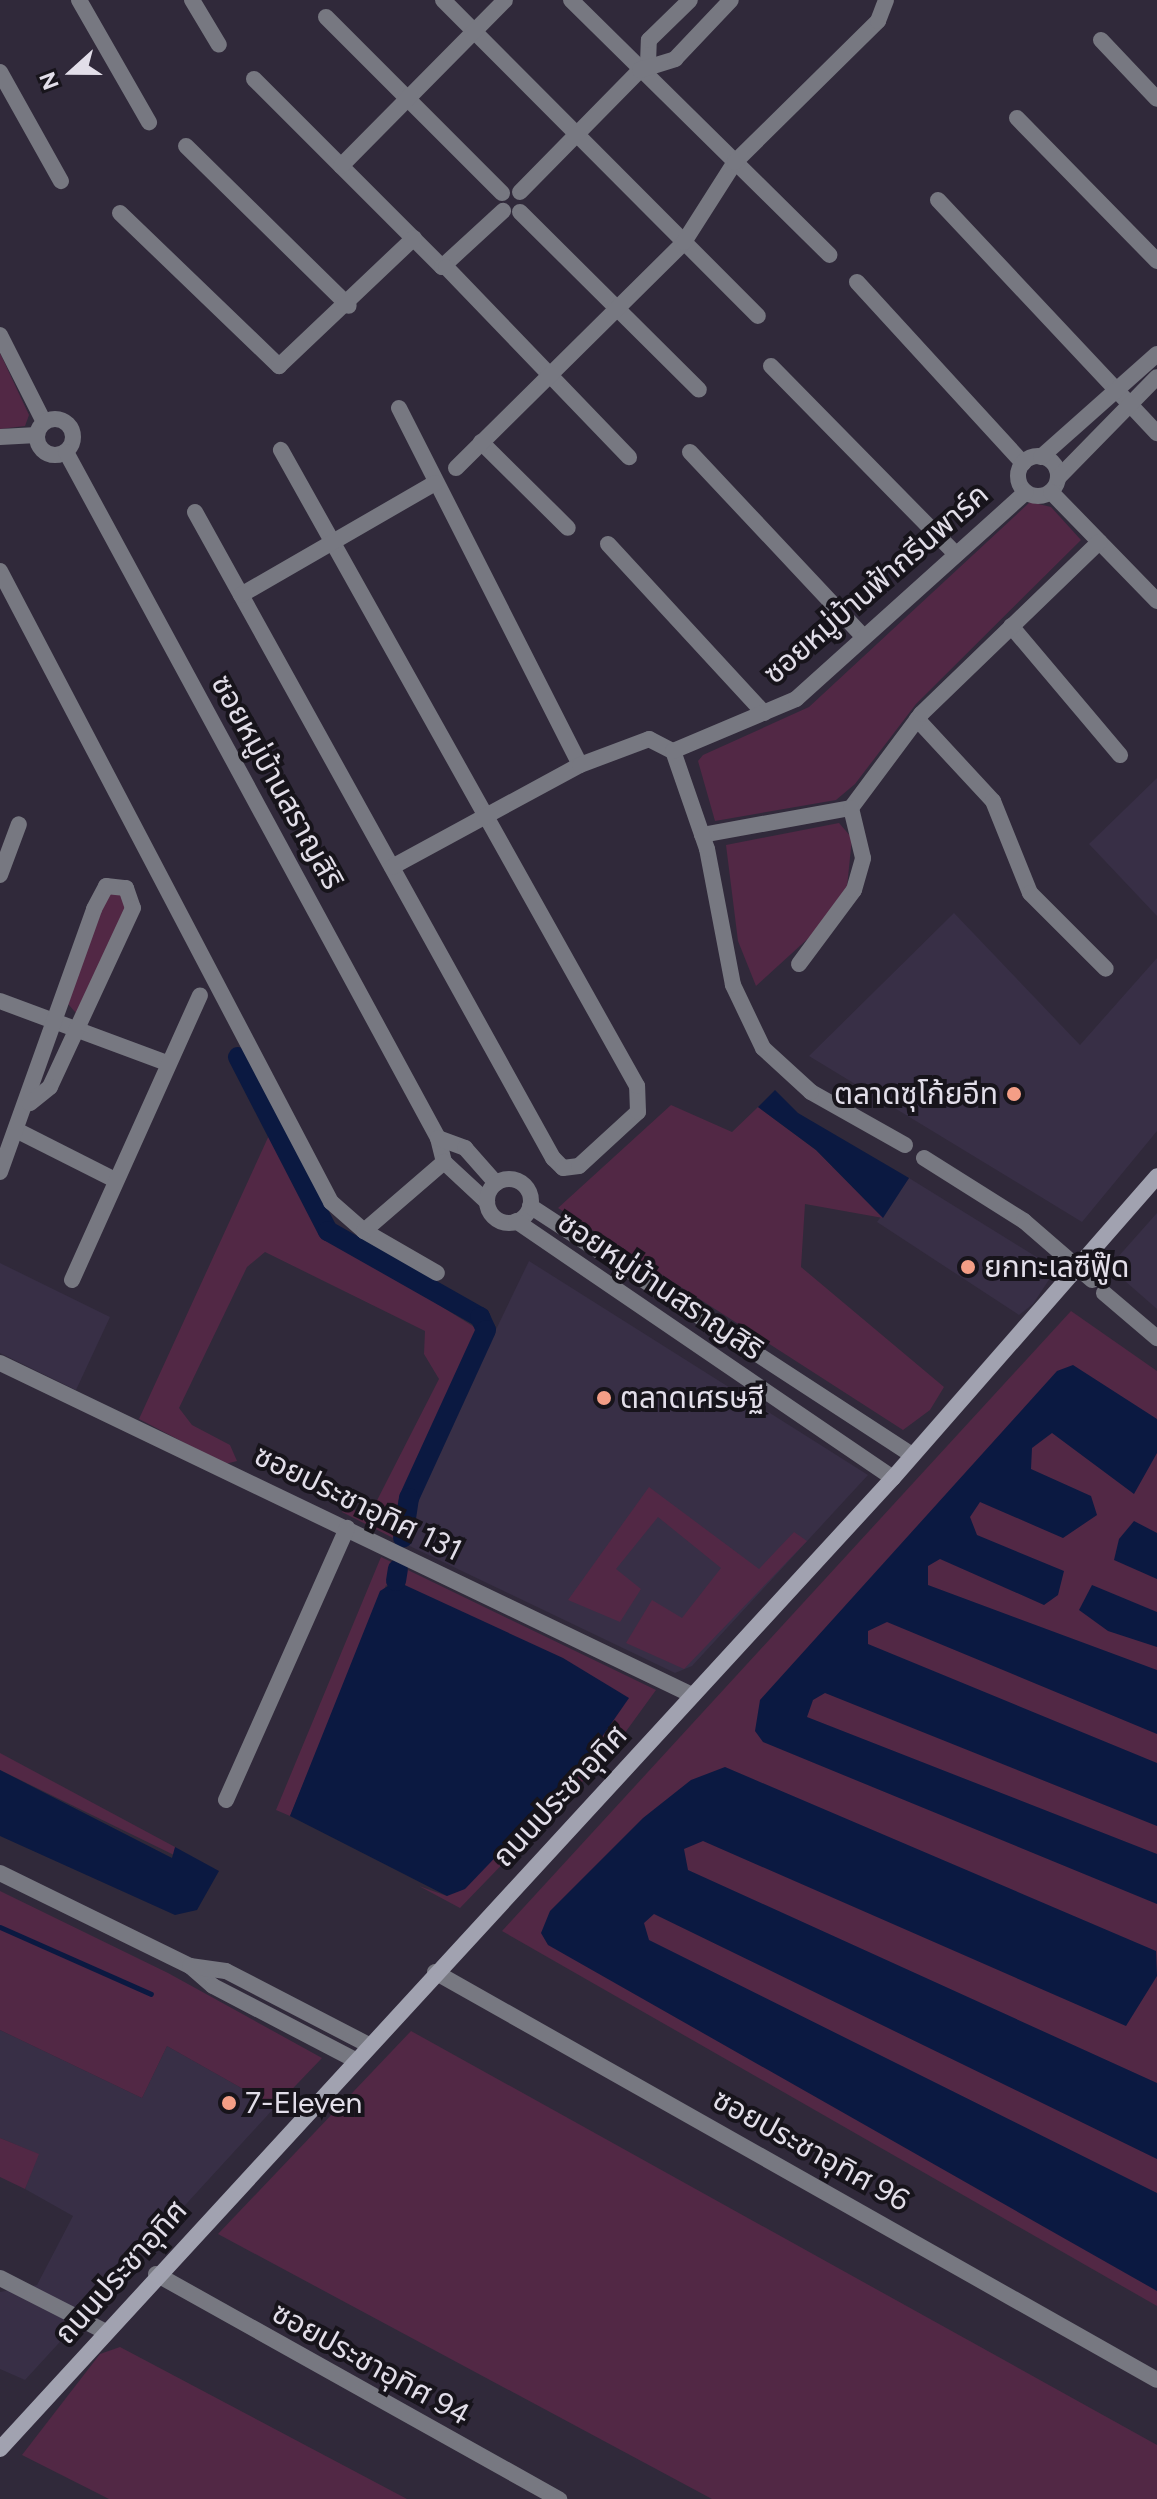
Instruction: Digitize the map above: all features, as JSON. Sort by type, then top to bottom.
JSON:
[{"type":"main road","name":"ถนนประชาอุทิศ","points":[[0,2449],[156,2274],[893,1478],[1079,1269],[1157,1176]]},
{"type":"street","points":[[79,0],[149,122]]},
{"type":"street","points":[[192,0],[219,45]]},
{"type":"street","points":[[443,0],[758,316]]},
{"type":"street","points":[[341,166],[505,0]]},
{"type":"street","points":[[571,0],[644,67],[830,255]]},
{"type":"street","points":[[644,67],[649,40],[690,0]]},
{"type":"street","points":[[456,468],[684,242],[735,162],[878,21],[886,0]]},
{"type":"street","points":[[446,267],[512,212],[520,192],[644,67],[675,59],[721,3]]},
{"type":"street","points":[[326,17],[502,193],[512,212],[699,390]]},
{"type":"street","points":[[1101,40],[1157,99]]},
{"type":"street","points":[[0,72],[61,181]]},
{"type":"street","points":[[254,79],[446,267],[629,457]]},
{"type":"street","points":[[1017,118],[1157,261]]},
{"type":"street","points":[[186,146],[349,306]]},
{"type":"street","points":[[502,193],[520,192]]},
{"type":"street","points":[[938,200],[1157,433]]},
{"type":"street","points":[[120,213],[272,363],[292,360],[414,238]]},
{"type":"street","points":[[857,282],[1023,463],[1041,457],[1157,377]]},
{"type":"street","name":"ซอยหมู่บ้านสราญสิริ","points":[[0,335],[40,428],[70,426],[66,452],[438,1138],[444,1162],[487,1202],[496,1218],[516,1221],[893,1478]]},
{"type":"street","points":[[1054,485],[1157,354]]},
{"type":"street","points":[[771,366],[954,552]]},
{"type":"street","points":[[399,408],[580,765]]},
{"type":"street","points":[[0,437],[40,428],[45,453],[66,452]]},
{"type":"street","points":[[481,442],[568,528]]},
{"type":"street","points":[[195,512],[553,1158],[563,1168],[579,1166],[638,1112],[637,1086],[281,450]]},
{"type":"street","points":[[690,452],[864,637]]},
{"type":"street","points":[[1041,457],[1054,485],[1099,542],[1157,601]]},
{"type":"street","name":"ซอยหมู่บ้านฟ้ากรีนพาร์ค","points":[[1023,463],[1019,481],[1026,492]]},
{"type":"street","points":[[241,595],[435,483]]},
{"type":"street","name":"ซอยหมู่บ้านฟ้ากรีนพาร์ค","points":[[673,751],[796,699],[954,552],[1026,492],[1054,485]]},
{"type":"street","points":[[702,835],[851,808],[917,719],[1099,542]]},
{"type":"street","points":[[608,544],[764,713]]},
{"type":"street","points":[[0,571],[331,1202],[364,1231],[437,1273]]},
{"type":"street","points":[[1011,626],[1120,755]]},
{"type":"street","points":[[917,719],[993,801],[1030,893],[1106,969]]},
{"type":"street","points":[[392,867],[580,765],[649,739],[673,751],[702,835],[733,985],[763,1048],[811,1092],[905,1145]]},
{"type":"street","points":[[799,964],[854,890],[863,858],[851,808]]},
{"type":"street","points":[[0,875],[19,824]]},
{"type":"street","points":[[0,1172],[30,1103],[55,1020],[104,888],[126,888],[133,908],[50,1087],[30,1103]]},
{"type":"street","points":[[72,1280],[200,995]]},
{"type":"street","points":[[0,1001],[78,1025],[167,1063]]},
{"type":"street","points":[[18,1131],[115,1180]]},
{"type":"street","name":"ซอยหมู่บ้านสราญสิริ","points":[[438,1138],[465,1148],[496,1183],[522,1183],[530,1206],[912,1455]]},
{"type":"street","points":[[924,1158],[1024,1221],[1092,1280]]},
{"type":"street","points":[[364,1231],[444,1162]]},
{"type":"street","points":[[487,1202],[496,1183]]},
{"type":"street","name":"ซอยหมู่บ้านสราญสิริ","points":[[516,1221],[530,1206]]},
{"type":"street","points":[[1104,1293],[1157,1338]]},
{"type":"street","name":"ซอยประชาอุทิศ 131","points":[[0,1363],[692,1695]]},
{"type":"street","points":[[226,1800],[347,1528]]},
{"type":"street","points":[[0,1873],[190,1966],[213,1986],[355,2060]]},
{"type":"street","points":[[190,1966],[226,1971],[369,2045]]},
{"type":"street","name":"ซอยประชาอุทิศ 96","points":[[435,1972],[1157,2380]]},
{"type":"street","name":"ซอยประชาอุทิศ 94","points":[[156,2274],[559,2499]]},
{"type":"street","points":[[0,2278],[104,2331]]},
{"type":"shaded area","points":[[0,353],[29,415],[25,426],[0,429]]},
{"type":"shaded area","points":[[1030,502],[1051,507],[1081,540],[916,704],[855,784],[836,800],[715,821],[698,761],[703,755],[809,707]]},
{"type":"shaded area","points":[[1157,778],[1157,916],[1089,844]]},
{"type":"shaded area","points":[[839,823],[852,838],[847,887],[813,934],[756,986],[738,941],[726,845]]},
{"type":"shaded area","points":[[106,893],[124,893],[128,903],[76,1013],[68,1004]]},
{"type":"shaded area","name":"ตลาดซุโก้ยอีท","points":[[954,913],[1080,1045],[1157,958],[1157,1131],[1082,1222],[809,1056]]},
{"type":"shaded area","points":[[671,1105],[732,1132],[758,1107],[816,1150],[883,1218],[805,1204],[801,1267],[944,1387],[930,1410],[903,1430],[558,1208]]},
{"type":"shaded area","points":[[271,1131],[321,1231],[479,1330],[398,1501],[395,1539],[342,1512],[346,1505],[368,1518],[439,1379],[424,1354],[425,1331],[265,1252],[247,1267],[179,1408],[192,1425],[230,1445],[237,1461],[225,1464],[139,1419]]},
{"type":"shaded area","points":[[909,1178],[1056,1269],[1033,1304],[1019,1315],[877,1222]]},
{"type":"shaded area","points":[[1157,1213],[1157,1309],[1109,1267]]},
{"type":"shaded area","name":"ตลาดเศรษฐี","points":[[529,1261],[868,1475],[692,1666],[675,1673],[395,1539]]},
{"type":"shaded area","points":[[0,1263],[110,1317],[76,1390],[0,1353]]},
{"type":"shaded area","points":[[1071,1311],[1157,1371],[1157,2306],[502,1931]]},
{"type":"shaded area","points":[[649,1487],[759,1569],[794,1532],[807,1541],[684,1669],[626,1643],[652,1600],[682,1618],[721,1568],[658,1517],[616,1569],[641,1589],[620,1622],[568,1600]]},
{"type":"shaded area","points":[[381,1557],[656,1690],[611,1752],[460,1908],[419,1886],[447,1896],[579,1770],[600,1737],[386,1585],[290,1816],[276,1810]]},
{"type":"shaded area","points":[[0,1753],[175,1847],[176,1856],[0,1770]]},
{"type":"shaded area","points":[[0,1891],[168,1973],[322,2058],[275,2107],[167,2046],[142,2098],[0,2030]]},
{"type":"shaded area","points":[[0,2030],[142,2098],[167,2046],[275,2107],[25,2380],[0,2369],[0,2292],[37,2285],[73,2216],[25,2189],[38,2154],[0,2138]]},
{"type":"shaded area","points":[[411,2031],[1157,2445],[1157,2499],[712,2499],[218,2234]]},
{"type":"shaded area","points":[[0,2138],[39,2154],[25,2189],[0,2177]]},
{"type":"shaded area","points":[[120,2347],[407,2499],[109,2499],[22,2455],[100,2354]]},
{"type":"water","points":[[775,1090],[798,1113],[909,1178],[883,1218],[816,1150],[758,1107]]},
{"type":"water","points":[[1073,1365],[1157,1419],[1157,1453],[1134,1494],[1052,1433],[1032,1448],[1031,1469],[1091,1496],[1097,1515],[1063,1538],[980,1502],[970,1517],[977,1535],[1064,1571],[1058,1595],[1044,1605],[940,1559],[928,1566],[928,1585],[1157,1670],[1157,1734],[887,1622],[868,1631],[868,1644],[1157,1763],[1157,1826],[825,1693],[813,1700],[807,1717],[1157,1854],[1157,1904],[763,1742],[755,1731],[760,1700],[1057,1371]]},
{"type":"water","points":[[1134,1521],[1157,1533],[1157,1579],[1114,1560],[1119,1539]]},
{"type":"water","points":[[396,1581],[563,1658],[629,1698],[579,1770],[465,1889],[447,1896],[290,1816],[380,1591]]},
{"type":"water","points":[[1092,1585],[1157,1612],[1157,1647],[1108,1631],[1079,1610]]},
{"type":"water","points":[[725,1767],[1156,1951],[1157,1976],[1126,2026],[703,1841],[684,1849],[688,1870],[1157,2083],[1157,2159],[654,1914],[644,1923],[649,1940],[1157,2193],[1157,2291],[548,1945],[541,1933],[550,1911],[643,1818],[691,1780]]},
{"type":"water","points":[[0,1770],[172,1858],[175,1847],[219,1871],[197,1910],[175,1915],[0,1836]]},
{"type":"waterway","points":[[238,1057],[328,1231],[480,1317],[486,1330],[409,1498],[403,1538]]},
{"type":"waterway","points":[[396,1581],[398,1569]]},
{"type":"waterway","points":[[0,1927],[151,1994]]},
{"type":"place","name":"ตลาดซุโก้ยอีท","points":[[1014,1094]]},
{"type":"place","name":"ยกทะเลซีฟู๊ด","points":[[968,1267]]},
{"type":"place","name":"ตลาดเศรษฐี","points":[[604,1398]]},
{"type":"place","name":"7-Eleven","points":[[229,2103]]}]
